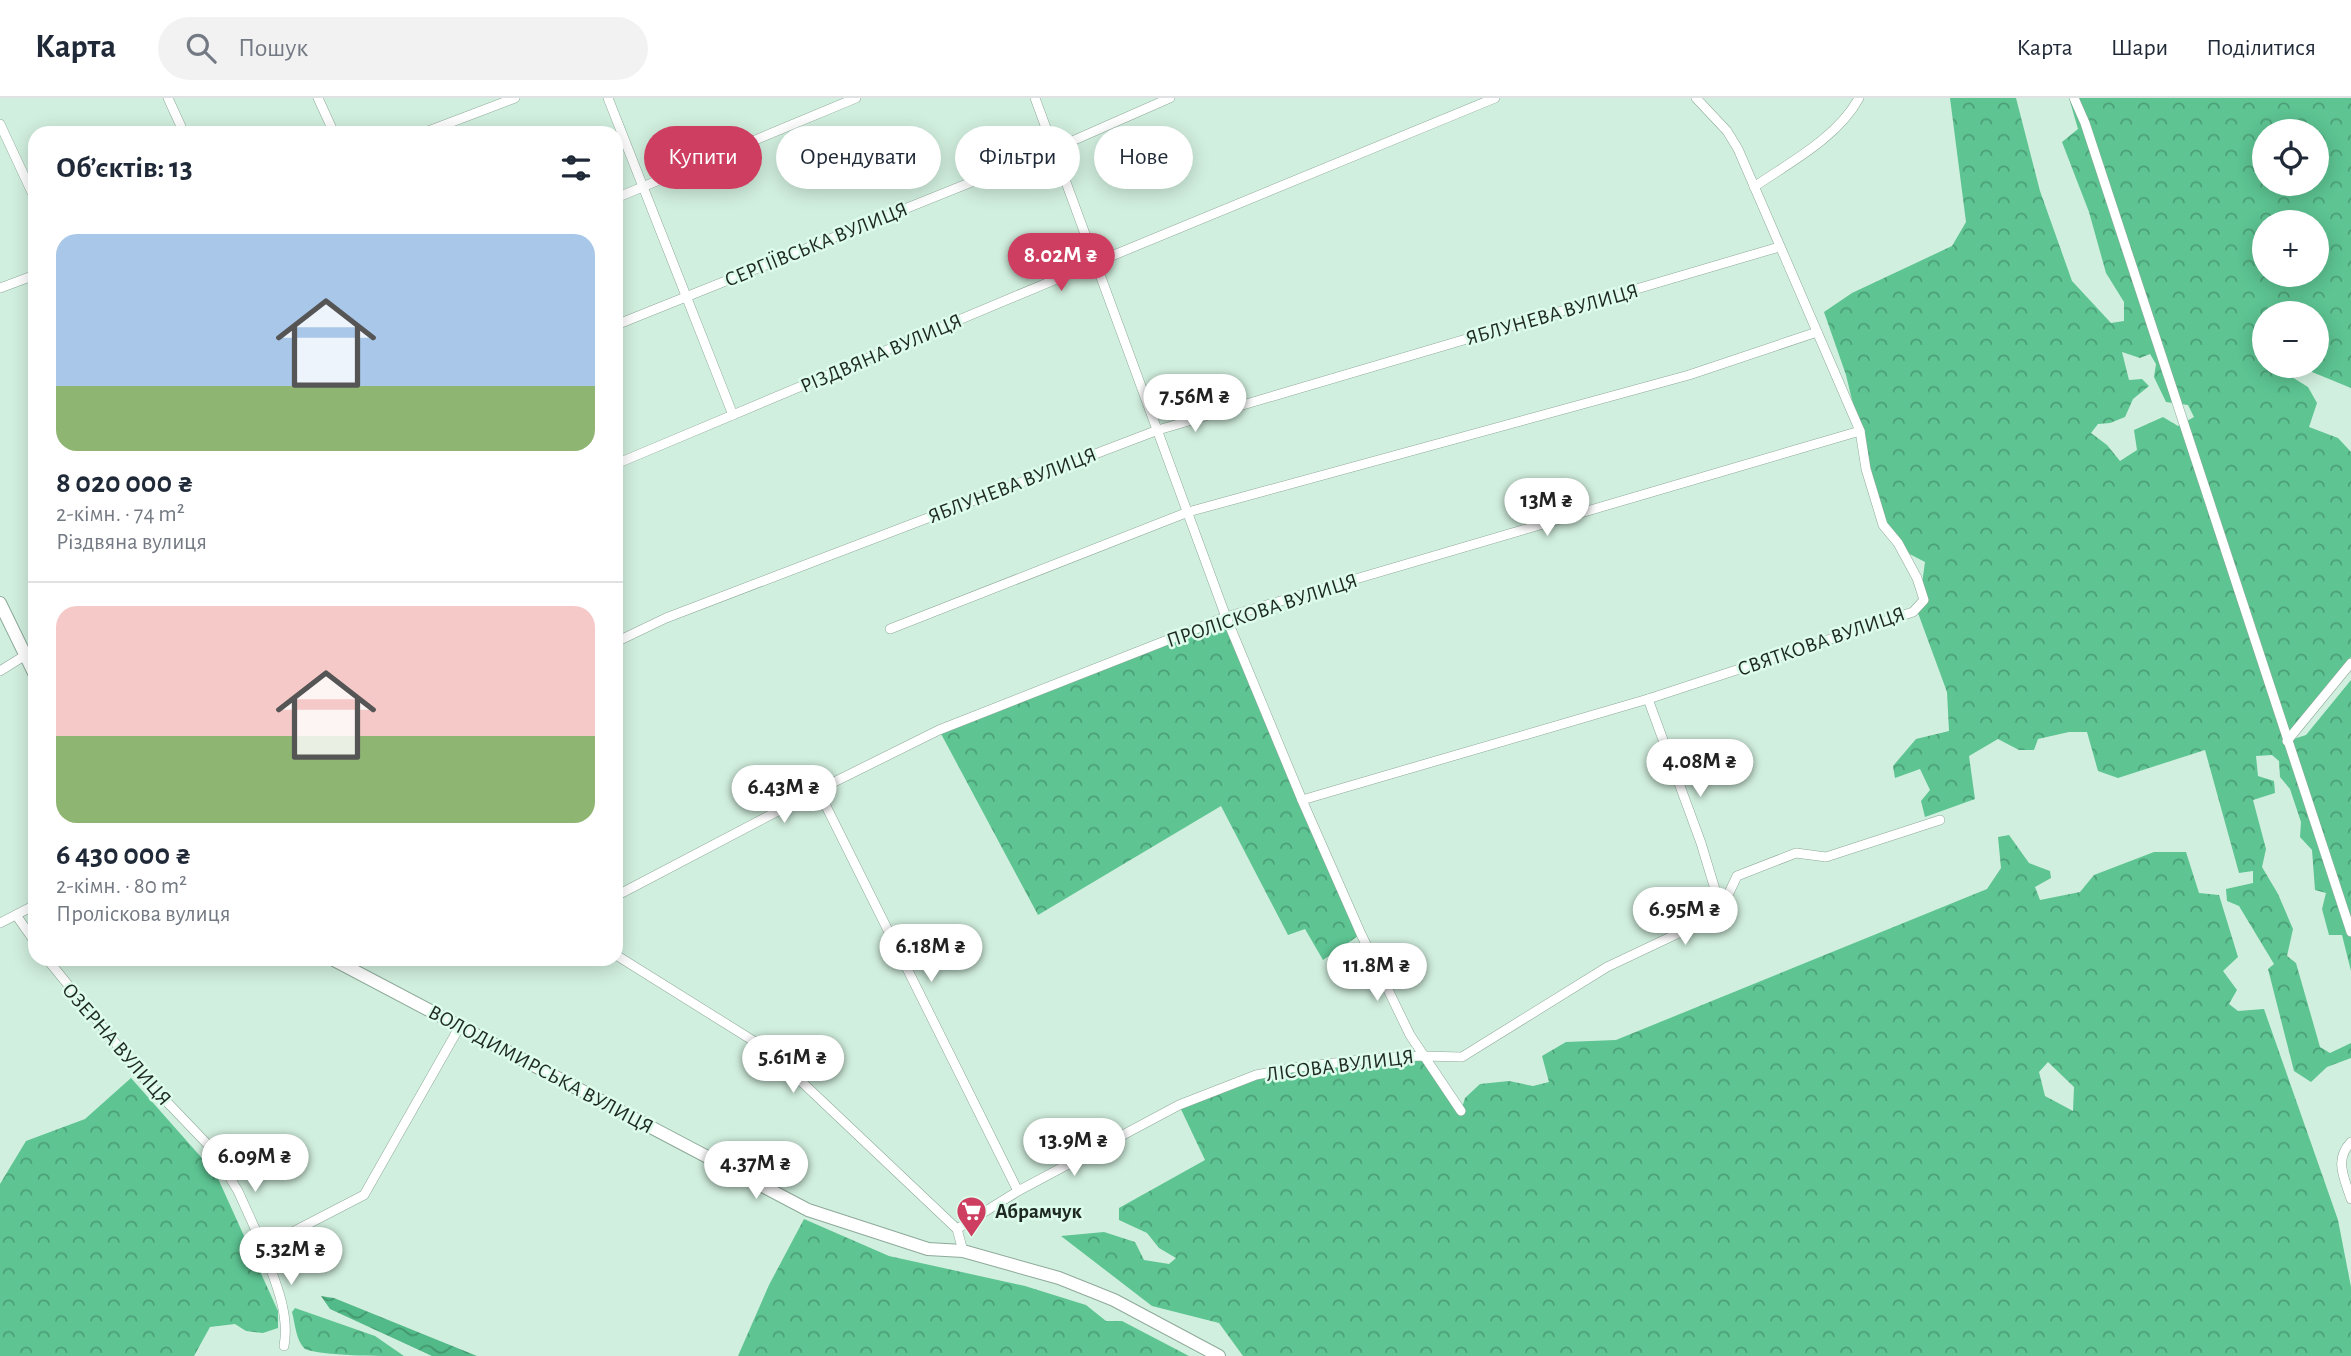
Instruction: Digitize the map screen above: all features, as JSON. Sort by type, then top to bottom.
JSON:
[{"type":"main road","points":[[0,603],[28,663]]},
{"type":"main road","name":"ВОЛОДИМИРСЬКА ВУЛИЦЯ","points":[[345,966],[808,1210],[928,1249],[962,1251],[1059,1278],[1103,1296],[1219,1356]]},
{"type":"street","points":[[168,98],[181,126]]},
{"type":"street","points":[[318,98],[331,126]]},
{"type":"street","points":[[441,126],[515,98]]},
{"type":"street","points":[[608,98],[619,126]]},
{"type":"street","points":[[623,195],[856,98]]},
{"type":"street","points":[[1035,98],[1045,126]]},
{"type":"street","name":"СЕРГІЇВСЬКА ВУЛИЦЯ","points":[[1080,138],[1170,98]]},
{"type":"street","name":"РІЗДВЯНА ВУЛИЦЯ","points":[[623,461],[1496,98]]},
{"type":"street","name":"СВЯТКОВА ВУЛИЦЯ","points":[[1302,800],[1648,699],[1913,612],[1924,600],[1898,543],[1883,525],[1866,469],[1860,431],[1754,187],[1727,131],[1696,98]]},
{"type":"street","points":[[1754,187],[1822,139],[1851,113],[1859,98]]},
{"type":"street","points":[[2074,98],[2085,122],[2351,932]]},
{"type":"street","points":[[0,124],[28,184]]},
{"type":"street","points":[[623,138],[733,415]]},
{"type":"street","name":"СЕРГІЇВСЬКА ВУЛИЦЯ","points":[[623,322],[955,188]]},
{"type":"street","points":[[1069,189],[1226,617],[1302,800],[1361,934],[1410,1035],[1461,1111]]},
{"type":"street","name":"ЯБЛУНЕВА ВУЛИЦЯ","points":[[623,639],[666,618],[1158,430],[1779,247]]},
{"type":"street","points":[[0,288],[28,278]]},
{"type":"street","points":[[890,629],[1188,512],[1689,375],[1817,332]]},
{"type":"street","name":"ПРОЛІСКОВА ВУЛИЦЯ","points":[[623,892],[939,730],[1226,617],[1860,431]]},
{"type":"street","points":[[0,671],[24,656]]},
{"type":"street","points":[[2287,741],[2351,663]]},
{"type":"street","points":[[1648,699],[1701,843],[1721,909]]},
{"type":"street","points":[[818,790],[1018,1191]]},
{"type":"street","points":[[1721,909],[1738,876],[1796,853],[1825,857],[1940,820]]},
{"type":"street","points":[[0,923],[28,909]]},
{"type":"street","name":"ЛІСОВА ВУЛИЦЯ","points":[[957,1229],[1018,1191],[1179,1105],[1256,1075],[1325,1064],[1422,1056],[1462,1057],[1607,967],[1718,914],[1721,909]]},
{"type":"street","points":[[16,915],[28,932]]},
{"type":"street","points":[[623,959],[768,1050],[957,1229],[962,1251]]},
{"type":"street","name":"ОЗЕРНА ВУЛИЦЯ","points":[[53,966],[144,1079],[213,1150],[238,1191],[257,1233],[284,1310],[287,1331],[284,1346]]},
{"type":"street","points":[[257,1233],[281,1238],[364,1195],[460,1026]]},
{"type":"street","points":[[2351,1142],[2342,1153],[2340,1164],[2351,1199]]},
{"type":"green space","points":[[1950,98],[2016,98],[2040,191],[2072,281],[2111,323],[2124,321],[2124,302],[2106,273],[2089,212],[2062,142],[2078,129],[2069,98],[2351,98],[2351,388],[2327,378],[2329,378],[2329,301],[2252,301],[2252,378],[2293,378],[2308,387],[2317,403],[2309,427],[2338,438],[2351,452],[2351,657],[2313,702],[2287,741],[2306,735],[2351,680],[2351,971],[2342,935],[2329,935],[2322,909],[2326,893],[2315,890],[2312,850],[2300,837],[2301,822],[2290,789],[2280,777],[2279,761],[2272,755],[2256,756],[2258,776],[2274,781],[2275,793],[2253,800],[2266,849],[2262,867],[2278,894],[2293,929],[2287,956],[2296,963],[2320,1047],[2330,1053],[2351,1043],[2351,1058],[2327,1067],[2311,1082],[2294,1071],[2268,969],[2274,964],[2239,906],[2227,901],[2226,889],[2253,883],[2253,871],[2239,873],[2205,750],[2118,778],[2098,771],[2087,732],[2069,732],[2038,739],[2034,750],[2019,750],[1998,739],[1969,756],[1975,799],[1925,817],[1921,801],[1930,790],[1920,769],[1895,778],[1893,766],[1916,739],[1949,731],[1947,692],[1918,613],[1925,562],[1894,546],[1864,450],[1846,375],[1824,312],[1852,293],[1952,246],[1966,222]],"holes":[[[2122,352],[2140,358],[2150,354],[2156,364],[2154,377],[2166,402],[2188,405],[2194,417],[2178,426],[2163,417],[2134,430],[2137,450],[2120,461],[2107,445],[2091,433],[2098,424],[2125,417],[2133,399],[2149,386],[2142,379],[2129,380]]]},
{"type":"green space","points":[[1226,617],[1361,934],[1323,960],[1305,929],[1288,935],[1221,806],[1038,915],[939,730]]},
{"type":"green space","points":[[2009,835],[2029,863],[2050,871],[2051,878],[2035,887],[2040,900],[2080,892],[2094,875],[2154,852],[2186,852],[2199,893],[2219,895],[2238,957],[2223,971],[2237,990],[2229,1004],[2238,1011],[2264,1009],[2338,1220],[2351,1287],[2351,1356],[1243,1356],[1219,1323],[1152,1306],[1061,1236],[1104,1232],[1135,1242],[1144,1260],[1169,1264],[1176,1258],[1159,1248],[1147,1233],[1119,1220],[1119,1208],[1205,1160],[1179,1105],[1256,1075],[1422,1056],[1461,1111],[1465,1098],[1480,1084],[1509,1081],[1533,1086],[1549,1082],[1542,1056],[1566,1042],[1616,1040],[1987,889],[2001,868],[1998,837]],"holes":[[[2048,1062],[2074,1087],[2073,1111],[2045,1096],[2039,1072]]]},
{"type":"green space","points":[[131,1078],[216,1174],[278,1311],[278,1328],[263,1333],[246,1331],[235,1324],[210,1327],[194,1356],[0,1356],[0,1184],[26,1141],[85,1119]]},
{"type":"green space","points":[[804,1219],[889,1256],[1025,1286],[1086,1305],[1106,1321],[1122,1321],[1189,1356],[738,1356],[769,1285]]},
{"type":"green space","points":[[295,1308],[375,1336],[404,1356],[338,1354],[305,1349],[296,1332],[292,1312]]},
{"type":"water","points":[[321,1296],[334,1298],[477,1356],[432,1356],[330,1309]]},
{"type":"place","name":"Абрамчук","points":[[972,1238]]}]
